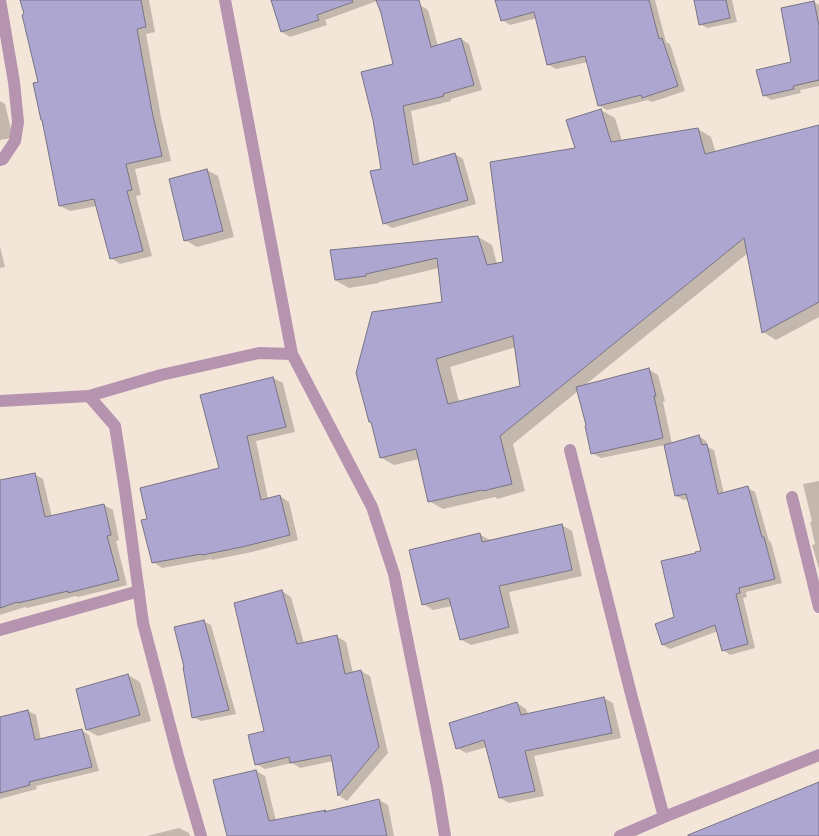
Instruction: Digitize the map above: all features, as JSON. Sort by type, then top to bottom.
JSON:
[{"type":"street","points":[[0,0],[14,82],[18,122],[15,141],[3,159],[0,160]]},
{"type":"street","points":[[225,0],[292,354],[372,508],[394,574],[433,764],[445,836]]},
{"type":"street","points":[[0,401],[89,396],[160,375],[259,353],[292,354]]},
{"type":"street","points":[[89,396],[115,426],[143,623],[179,760],[201,836]]},
{"type":"street","points":[[570,450],[630,694],[664,817]]},
{"type":"street","points":[[792,497],[819,607]]},
{"type":"street","points":[[0,630],[139,591]]},
{"type":"street","points":[[620,836],[819,755]]},
{"type":"building","points":[[20,0],[141,0],[146,27],[137,29],[162,156],[126,164],[132,190],[127,191],[143,251],[110,259],[94,199],[59,206],[33,83],[38,82],[22,15],[24,14]]},
{"type":"building","points":[[271,0],[352,0],[353,2],[317,15],[319,20],[281,32]]},
{"type":"building","points":[[376,0],[419,0],[431,47],[461,38],[474,85],[443,94],[444,96],[403,106],[413,165],[455,153],[468,200],[383,224],[370,171],[381,169],[373,120],[361,72],[393,64],[381,13]]},
{"type":"building","points":[[495,0],[649,0],[659,39],[662,38],[678,86],[642,98],[641,95],[598,106],[585,56],[547,65],[534,12],[501,21]]},
{"type":"building","points":[[694,0],[726,0],[730,18],[699,25]]},
{"type":"building","points":[[814,1],[819,26],[819,80],[793,86],[794,89],[763,96],[756,70],[791,62],[781,8]]},
{"type":"building","points":[[601,109],[611,142],[698,128],[705,154],[819,125],[819,302],[762,333],[744,238],[500,436],[512,484],[428,502],[416,449],[380,458],[356,373],[372,312],[442,302],[437,258],[366,274],[366,276],[335,280],[330,250],[478,236],[487,265],[503,262],[490,162],[575,148],[566,120]],"holes":[[[513,336],[520,386],[448,404],[436,359]]]},
{"type":"building","points":[[207,169],[223,231],[184,241],[169,179]]},
{"type":"building","points":[[649,368],[656,396],[654,396],[663,438],[591,454],[586,425],[576,387]]},
{"type":"building","points":[[273,377],[286,427],[247,436],[261,500],[280,495],[290,535],[242,547],[152,563],[141,520],[147,519],[140,488],[219,468],[200,395]]},
{"type":"building","points":[[699,435],[702,445],[707,444],[718,494],[748,486],[775,579],[739,588],[740,593],[736,594],[748,644],[722,651],[715,625],[662,645],[655,624],[674,617],[661,561],[701,551],[686,494],[675,496],[664,445]]},
{"type":"building","points":[[35,473],[45,517],[104,504],[111,535],[107,536],[119,580],[68,593],[68,591],[17,602],[0,608],[0,480]]},
{"type":"building","points":[[562,524],[572,570],[499,586],[509,627],[460,640],[449,598],[422,605],[409,550],[480,533],[482,542]]},
{"type":"building","points":[[282,590],[297,644],[337,635],[345,674],[361,670],[379,747],[338,796],[331,755],[290,763],[289,757],[255,765],[248,735],[264,731],[234,603]]},
{"type":"building","points":[[204,620],[229,710],[192,718],[184,667],[174,627]]},
{"type":"building","points":[[128,674],[140,715],[86,730],[76,689]]},
{"type":"building","points":[[604,697],[612,733],[525,751],[535,791],[499,798],[484,740],[456,749],[449,723],[517,702],[521,715]]},
{"type":"building","points":[[28,710],[35,740],[82,729],[92,767],[29,782],[30,785],[0,793],[0,717]]},
{"type":"building","points":[[256,770],[269,821],[326,810],[324,812],[379,799],[387,836],[227,836],[213,780]]},
{"type":"building","points":[[819,782],[819,836],[688,836],[688,835]]}]
